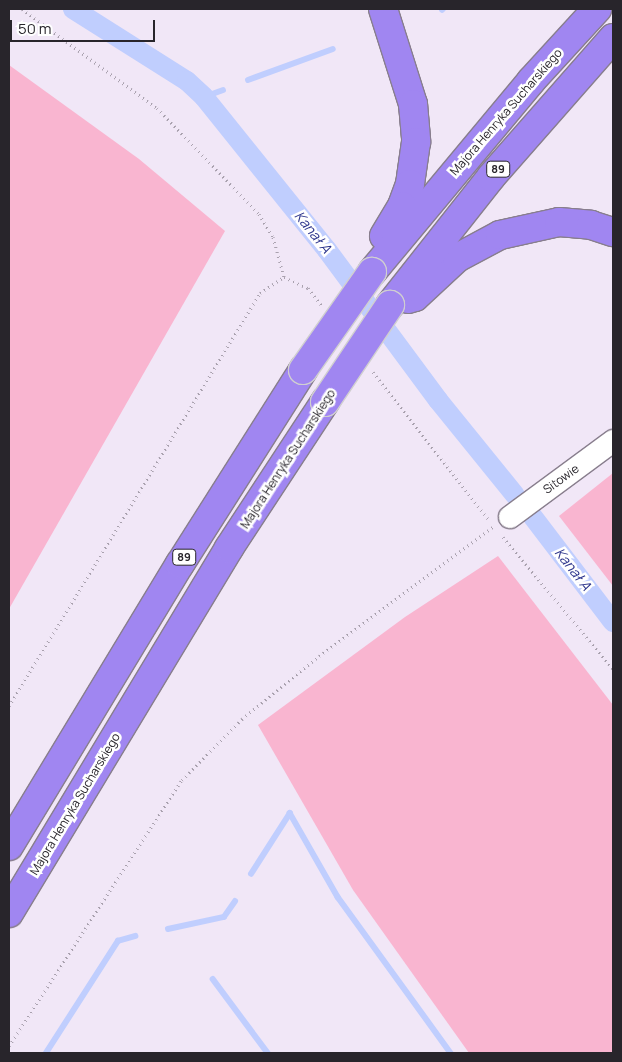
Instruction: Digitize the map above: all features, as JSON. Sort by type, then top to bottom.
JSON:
[{"type":"highway","points":[[372,272],[372,256],[402,206],[410,184],[416,142],[413,104],[384,9]]},
{"type":"highway","name":"Majora Henryka Sucharskiego","points":[[9,846],[180,564],[303,370],[372,272],[531,81],[597,9]]},
{"type":"highway","name":"Majora Henryka Sucharskiego","points":[[9,913],[230,548],[390,305],[491,177],[613,38]]},
{"type":"highway","points":[[390,305],[415,297],[457,258],[500,235],[559,222],[591,226],[613,232]]},
{"type":"street","name":"Sitowie","points":[[502,521],[613,441]]},
{"type":"path","points":[[22,9],[157,108],[259,214],[273,237],[284,277]]},
{"type":"path","points":[[284,277],[308,288],[326,311]]},
{"type":"path","points":[[9,706],[260,293],[284,277]]},
{"type":"path","points":[[368,365],[502,521],[613,669]]},
{"type":"path","points":[[9,1046],[182,780],[242,719],[319,656],[502,521]]},
{"type":"shaded area","points":[[9,65],[139,159],[225,231],[9,609]]},
{"type":"shaded area","points":[[613,473],[613,586],[559,516]]},
{"type":"shaded area","points":[[498,556],[613,705],[613,1053],[469,1053],[353,890],[258,725],[405,617]]},
{"type":"waterway","name":"Kanał A","points":[[73,9],[187,81],[204,97],[327,250],[438,400],[515,495]]},
{"type":"waterway","points":[[248,80],[333,49]]},
{"type":"waterway","points":[[204,97],[223,90]]},
{"type":"waterway","name":"Kanał A","points":[[533,517],[613,622]]},
{"type":"waterway","points":[[251,874],[290,813],[338,897],[451,1053]]},
{"type":"waterway","points":[[168,929],[224,917],[235,901]]},
{"type":"waterway","points":[[46,1053],[118,941],[135,936]]},
{"type":"waterway","points":[[213,979],[268,1053]]}]
